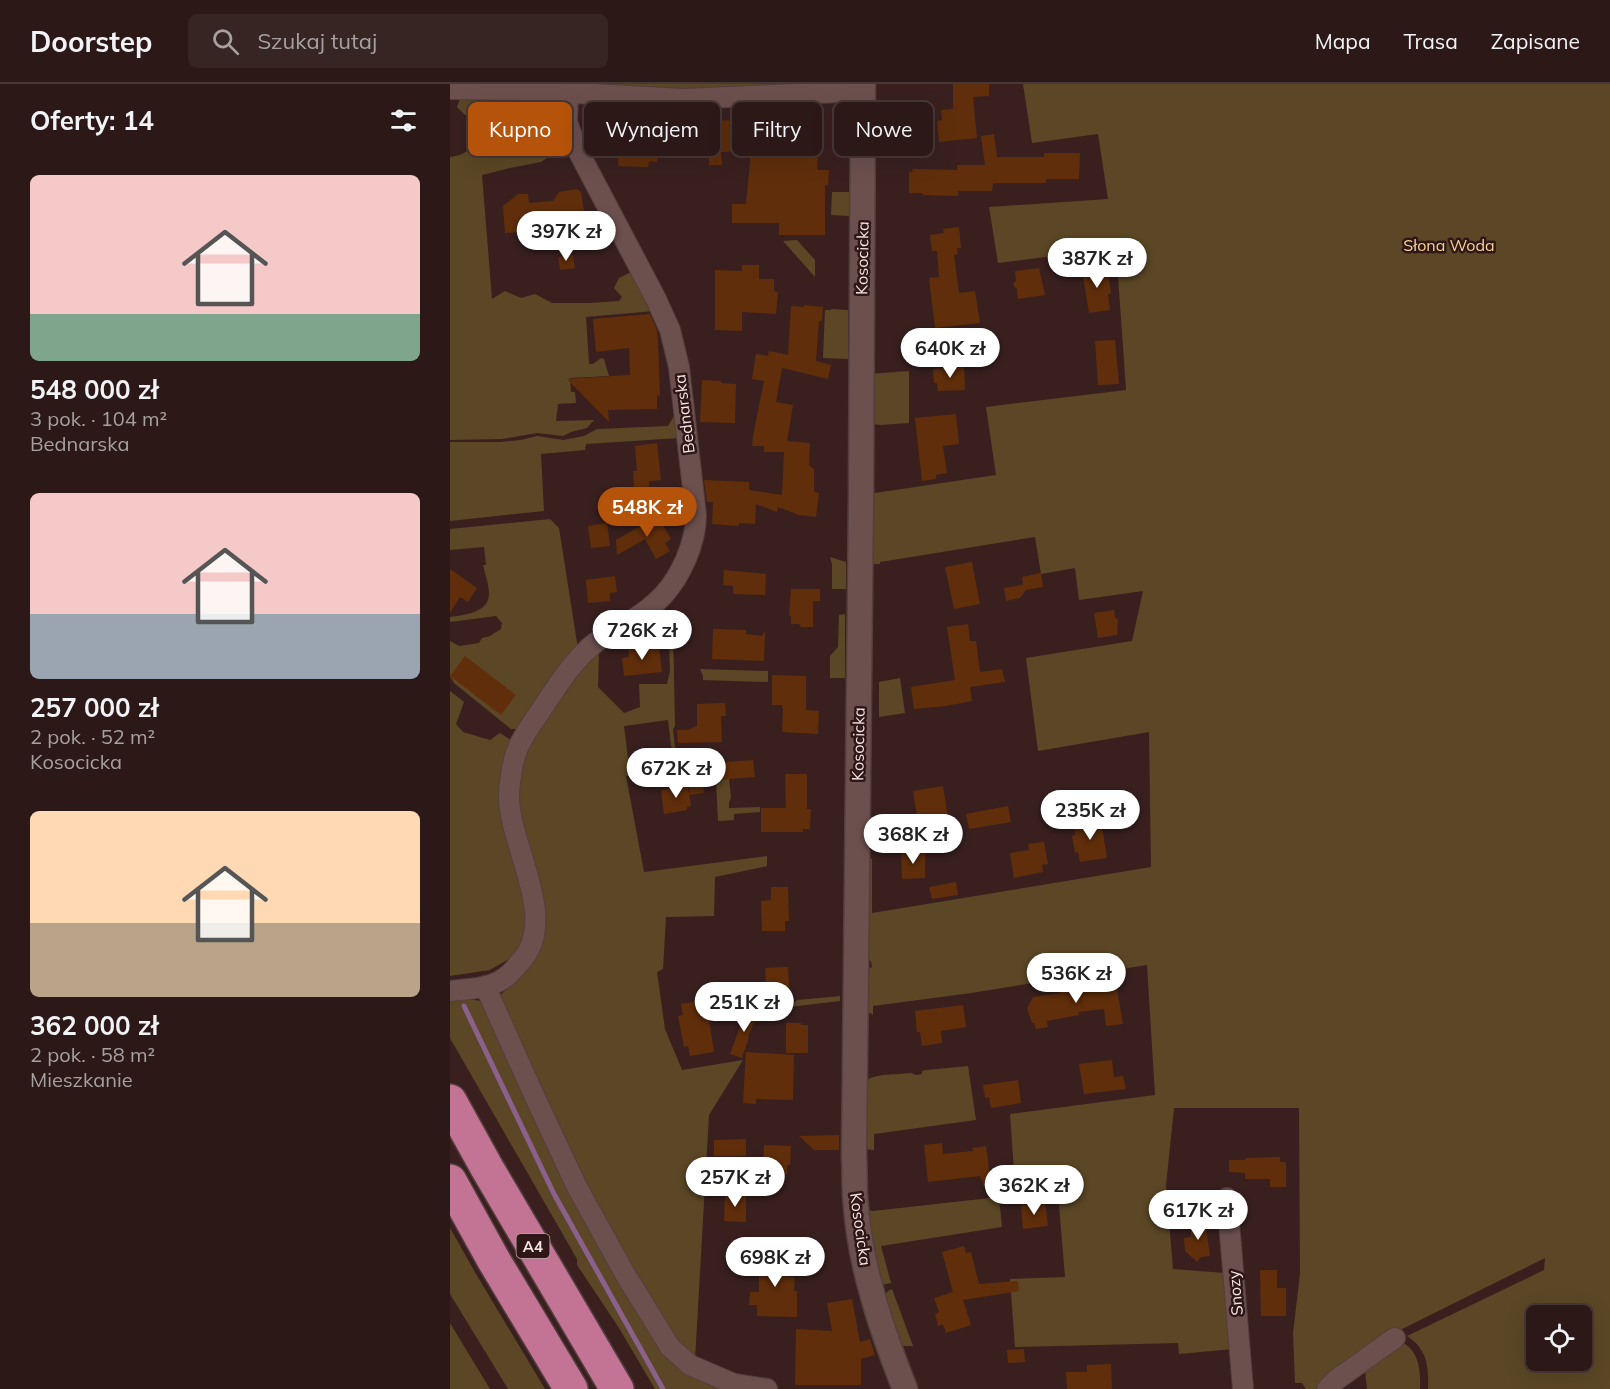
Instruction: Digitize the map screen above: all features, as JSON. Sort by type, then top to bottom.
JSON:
[{"type":"highway","name":"A4","points":[[450,1101],[617,1389]]},
{"type":"highway","name":"A4","points":[[450,1181],[571,1389]]},
{"type":"street","points":[[450,89],[521,90],[683,99],[863,88]]},
{"type":"street","name":"Kosocicka","points":[[863,88],[854,1167],[861,1245],[871,1290],[902,1388]]},
{"type":"street","name":"Bednarska","points":[[450,991],[486,986],[503,979],[528,951],[535,930],[536,919],[532,897],[516,838],[509,797],[517,749],[573,664],[596,642],[652,606],[671,586],[680,573],[692,545],[696,523],[679,367],[670,330],[656,298],[576,147],[567,122],[568,94]]},
{"type":"street","points":[[486,986],[577,1186],[625,1274],[670,1347],[690,1365],[734,1384],[767,1389]]},
{"type":"street","name":"Snozy","points":[[1227,1198],[1243,1389]]},
{"type":"street","points":[[1327,1389],[1395,1338]]},
{"type":"green space","points":[[551,84],[828,84],[681,92]]},
{"type":"green space","name":"Słona Woda","points":[[1023,84],[1610,84],[1610,1389],[1428,1389],[1428,1373],[1423,1352],[1407,1336],[1544,1270],[1545,1258],[1390,1335],[1320,1389],[1306,1389],[1302,1383],[1295,1383],[1293,1333],[1300,1274],[1299,1108],[1174,1108],[1166,1185],[1173,1269],[1225,1273],[1233,1349],[1179,1354],[1178,1343],[1015,1347],[1010,1279],[1065,1277],[1057,1181],[1015,1185],[1010,1114],[1155,1095],[1147,965],[873,1006],[873,1015],[865,1013],[867,969],[872,967],[871,961],[868,960],[865,859],[872,859],[872,913],[1151,867],[1149,732],[1038,751],[1026,658],[1132,641],[1143,591],[1079,600],[1075,568],[1041,574],[1035,537],[869,564],[868,494],[996,475],[986,407],[1126,390],[1116,248],[998,263],[989,207],[1108,199],[1098,134],[1032,143]]},
{"type":"green space","points":[[460,99],[530,99],[530,102],[468,102],[468,115],[457,107]]},
{"type":"green space","points":[[822,111],[824,111],[822,146]]},
{"type":"green space","points":[[468,151],[468,156],[550,156],[541,162],[482,175],[492,299],[505,291],[521,298],[535,294],[552,303],[619,301],[622,297],[614,288],[619,278],[631,272],[654,311],[586,317],[589,364],[601,358],[604,359],[609,376],[570,378],[571,392],[575,392],[576,403],[558,404],[556,421],[594,420],[587,428],[563,436],[537,433],[502,439],[450,440],[450,157]]},
{"type":"green space","points":[[832,192],[849,192],[849,216],[831,215]]},
{"type":"green space","points":[[797,240],[815,260],[815,277],[783,241]]},
{"type":"green space","points":[[825,310],[848,310],[848,359],[823,358]]},
{"type":"green space","points":[[909,371],[909,423],[880,425],[869,423],[869,374]]},
{"type":"green space","points":[[675,414],[679,438],[586,444],[585,450],[541,454],[544,511],[450,521],[450,442],[500,442],[537,436],[563,440],[584,436],[597,429],[668,426]]},
{"type":"green space","points":[[550,519],[559,528],[578,649],[524,727],[511,729],[454,683],[450,676],[450,641],[459,646],[479,643],[482,638],[501,629],[502,623],[496,616],[450,622],[450,617],[480,609],[488,600],[489,594],[483,565],[486,565],[484,547],[450,550],[450,529]]},
{"type":"green space","points":[[830,557],[846,562],[846,589],[832,589]]},
{"type":"green space","points":[[845,614],[845,678],[830,678],[830,656],[838,647],[839,615]]},
{"type":"green space","points":[[649,619],[652,644],[645,645],[644,639],[639,640],[639,646],[626,647],[625,634]]},
{"type":"green space","points":[[673,628],[675,726],[673,729],[676,757],[679,762],[626,776],[644,872],[767,856],[767,866],[715,877],[714,916],[666,917],[663,969],[657,972],[665,1029],[682,1070],[743,1060],[709,1115],[695,1360],[678,1342],[644,1288],[584,1183],[500,1003],[500,995],[512,985],[536,954],[519,824],[519,765],[564,683],[599,651],[598,687],[624,713],[640,707],[639,684],[667,684]],"holes":[[[668,720],[672,753],[628,758],[624,726]]]},
{"type":"green space","points":[[700,669],[768,671],[768,682],[703,680]]},
{"type":"green space","points":[[900,678],[905,713],[879,717],[879,682]]},
{"type":"green space","points":[[450,691],[464,702],[456,724],[463,732],[490,740],[500,733],[514,742],[529,922],[519,953],[490,970],[450,976]]},
{"type":"green space","points":[[729,779],[731,797],[729,808],[760,807],[760,812],[734,814],[734,820],[718,821],[716,780]]},
{"type":"green space","points":[[840,996],[840,1001],[789,1007],[765,1015],[759,1012],[764,1008],[792,1005],[797,1000]]},
{"type":"green space","points":[[462,998],[481,1001],[494,1023],[640,1316],[730,1389],[655,1389],[619,1328],[577,1265],[577,1259],[450,1038],[450,1000]]},
{"type":"green space","points":[[968,1066],[976,1120],[874,1134],[874,1150],[862,1149],[866,1081],[880,1075],[911,1073],[916,1075],[926,1070]]},
{"type":"green space","points":[[999,1197],[1002,1227],[881,1246],[891,1283],[881,1285],[868,1240],[868,1210]]},
{"type":"green space","points":[[450,1228],[545,1389],[508,1389],[450,1294]]},
{"type":"green space","points":[[892,1289],[913,1346],[900,1344],[884,1297]]},
{"type":"green space","points":[[450,1323],[490,1389],[450,1389]]},
{"type":"green space","points":[[1400,1342],[1411,1349],[1418,1361],[1420,1389],[1367,1389],[1365,1370]]},
{"type":"building","points":[[953,84],[989,84],[989,96],[973,97],[977,138],[939,142],[937,121],[942,120],[941,110],[953,109]]},
{"type":"building","points":[[720,120],[732,120],[732,152],[721,152],[722,165],[709,165],[709,156],[720,156]]},
{"type":"building","points":[[994,134],[997,157],[1044,157],[1044,153],[1080,153],[1079,179],[1046,179],[1046,183],[993,183],[992,191],[958,191],[958,196],[909,193],[909,172],[913,172],[912,169],[957,170],[957,165],[985,165],[981,136]]},
{"type":"building","points":[[618,156],[657,156],[657,162],[649,161],[648,167],[618,166]]},
{"type":"building","points":[[751,156],[818,156],[817,170],[829,170],[828,185],[825,185],[825,235],[779,235],[779,223],[732,223],[732,204],[746,204]]},
{"type":"building","points":[[577,189],[581,192],[588,237],[568,240],[563,237],[561,221],[531,224],[532,231],[505,233],[503,206],[518,194],[528,194],[529,203],[553,201],[559,192]]},
{"type":"building","points":[[959,227],[961,248],[957,248],[958,254],[954,255],[959,293],[975,291],[980,323],[935,328],[929,278],[939,277],[937,251],[932,251],[930,235],[944,233],[943,229]]},
{"type":"building","points":[[573,255],[575,268],[560,270],[558,257]]},
{"type":"building","points":[[742,265],[759,265],[759,279],[774,279],[774,291],[778,292],[776,314],[742,312],[742,331],[715,330],[715,270],[742,271]]},
{"type":"building","points":[[1107,267],[1111,294],[1108,294],[1110,310],[1089,313],[1082,270]]},
{"type":"building","points":[[1039,268],[1045,295],[1018,299],[1017,289],[1013,285],[1016,280],[1015,271]]},
{"type":"building","points":[[804,305],[823,307],[822,321],[819,321],[816,361],[831,365],[828,379],[782,368],[776,402],[793,405],[787,441],[810,443],[809,465],[814,469],[814,492],[819,493],[816,517],[799,515],[778,507],[777,512],[756,504],[755,524],[739,523],[739,526],[712,524],[713,502],[707,502],[704,480],[749,482],[749,490],[782,495],[784,452],[764,452],[764,446],[752,446],[764,381],[752,379],[756,354],[768,356],[769,351],[788,355],[791,306],[804,307]]},
{"type":"building","points":[[650,314],[657,330],[658,342],[660,396],[657,395],[657,409],[608,410],[609,422],[567,379],[630,375],[629,348],[596,352],[593,319]]},
{"type":"building","points":[[1115,340],[1119,384],[1098,385],[1095,341]]},
{"type":"building","points":[[964,367],[965,390],[938,391],[937,383],[934,383],[933,369]]},
{"type":"building","points":[[702,380],[736,384],[735,423],[700,422]]},
{"type":"building","points":[[956,414],[959,444],[943,446],[947,473],[936,475],[936,479],[922,481],[915,418]]},
{"type":"building","points":[[657,443],[661,480],[649,481],[649,487],[634,488],[633,471],[637,471],[635,446]]},
{"type":"building","points":[[658,516],[671,539],[665,543],[670,551],[656,559],[645,539],[617,555],[616,540]]},
{"type":"building","points":[[607,523],[610,546],[591,548],[588,526]]},
{"type":"building","points":[[972,562],[980,604],[954,609],[945,567]]},
{"type":"building","points":[[450,569],[477,588],[468,602],[460,597],[450,613]]},
{"type":"building","points":[[724,570],[766,574],[765,595],[733,594],[733,586],[723,585]]},
{"type":"building","points":[[1041,573],[1043,587],[1026,590],[1020,598],[1006,601],[1004,588],[1023,585],[1022,577]]},
{"type":"building","points":[[615,576],[617,592],[610,593],[610,601],[588,603],[586,580]]},
{"type":"building","points":[[791,589],[820,589],[820,601],[813,601],[813,627],[791,624],[789,615]]},
{"type":"building","points":[[1114,610],[1115,617],[1118,619],[1117,635],[1098,638],[1094,613]]},
{"type":"building","points":[[968,624],[970,641],[976,641],[980,672],[1002,669],[1005,682],[970,687],[972,701],[914,709],[911,687],[955,680],[947,627]]},
{"type":"building","points":[[713,629],[746,630],[746,634],[762,636],[765,631],[764,661],[712,659]]},
{"type":"building","points":[[659,646],[662,672],[624,676],[622,658],[629,657],[628,649]]},
{"type":"building","points":[[465,656],[516,695],[501,715],[450,676]]},
{"type":"building","points":[[772,675],[806,676],[806,710],[819,711],[818,734],[782,732],[782,705],[772,705]]},
{"type":"building","points":[[725,703],[726,716],[721,716],[722,742],[678,743],[677,730],[687,730],[697,726],[697,704]]},
{"type":"building","points":[[753,760],[755,777],[716,780],[714,763]]},
{"type":"building","points":[[785,774],[807,774],[807,809],[811,809],[810,829],[803,829],[803,832],[761,832],[761,808],[786,808]]},
{"type":"building","points":[[702,778],[704,793],[690,795],[688,780]]},
{"type":"building","points":[[688,785],[691,806],[687,807],[687,810],[664,814],[661,790]]},
{"type":"building","points":[[943,786],[949,823],[919,828],[913,791]]},
{"type":"building","points":[[1008,806],[1011,822],[969,829],[966,814]]},
{"type":"building","points":[[1101,820],[1107,858],[1080,862],[1078,852],[1075,853],[1072,836],[1075,835],[1074,825]]},
{"type":"building","points":[[1044,842],[1048,864],[1042,865],[1043,872],[1014,878],[1010,853],[1029,850],[1028,844]]},
{"type":"building","points":[[925,851],[925,878],[902,879],[901,852]]},
{"type":"building","points":[[956,882],[958,895],[932,899],[929,887]]},
{"type":"building","points":[[771,887],[788,887],[789,921],[785,921],[785,931],[762,931],[761,901],[771,900]]},
{"type":"building","points":[[788,967],[790,1002],[767,1003],[765,968]]},
{"type":"building","points":[[1073,978],[1074,987],[1107,982],[1108,990],[1117,989],[1123,1024],[1106,1026],[1104,1009],[1078,1012],[1079,1015],[1047,1021],[1048,1027],[1036,1029],[1027,1008],[1033,997],[1060,993],[1058,981]]},
{"type":"building","points":[[706,1000],[714,1052],[690,1056],[688,1046],[684,1047],[678,1016],[683,1015],[681,1004]]},
{"type":"building","points":[[963,1005],[966,1027],[941,1031],[942,1043],[922,1046],[920,1032],[917,1032],[915,1011]]},
{"type":"building","points":[[746,1008],[758,1014],[748,1036],[742,1058],[730,1054]]},
{"type":"building","points":[[786,1023],[808,1025],[808,1053],[786,1053]]},
{"type":"building","points":[[746,1052],[794,1055],[793,1100],[756,1099],[756,1104],[743,1103]]},
{"type":"building","points":[[1112,1060],[1114,1077],[1123,1076],[1126,1089],[1084,1094],[1079,1064]]},
{"type":"building","points":[[1018,1080],[1021,1103],[991,1108],[989,1097],[985,1098],[983,1085]]},
{"type":"building","points":[[839,1135],[839,1150],[814,1150],[799,1136]]},
{"type":"building","points":[[746,1139],[746,1156],[714,1156],[714,1140]]},
{"type":"building","points":[[942,1143],[943,1154],[973,1151],[972,1148],[986,1146],[991,1185],[984,1187],[980,1176],[928,1182],[924,1145]]},
{"type":"building","points":[[764,1145],[791,1146],[787,1174],[763,1173]]},
{"type":"building","points":[[1280,1157],[1280,1162],[1286,1162],[1286,1187],[1270,1187],[1270,1179],[1245,1179],[1245,1173],[1229,1172],[1229,1160]]},
{"type":"building","points":[[725,1194],[746,1194],[746,1222],[724,1221]]},
{"type":"building","points":[[1045,1202],[1048,1226],[1023,1229],[1021,1205]]},
{"type":"building","points":[[1205,1221],[1210,1256],[1201,1257],[1197,1262],[1185,1251],[1184,1238],[1191,1237],[1190,1222]]},
{"type":"building","points":[[964,1246],[966,1253],[971,1252],[979,1284],[1018,1281],[1019,1291],[963,1300],[971,1325],[946,1333],[943,1324],[938,1326],[935,1314],[939,1312],[934,1298],[953,1292],[942,1252]]},
{"type":"building","points":[[759,1251],[782,1252],[782,1260],[789,1260],[788,1277],[795,1277],[794,1291],[797,1291],[797,1317],[757,1316],[757,1305],[749,1305],[750,1292],[759,1292]]},
{"type":"building","points":[[1260,1270],[1277,1270],[1277,1288],[1286,1288],[1286,1316],[1261,1316]]},
{"type":"building","points":[[852,1299],[860,1342],[870,1339],[875,1355],[861,1359],[861,1385],[795,1385],[796,1329],[832,1331],[827,1303]]},
{"type":"building","points":[[1024,1349],[1025,1362],[1008,1363],[1007,1350]]},
{"type":"building","points":[[1111,1364],[1112,1389],[1067,1389],[1066,1372],[1087,1372],[1087,1365]]},
{"type":"waterway","points":[[464,1006],[554,1194],[663,1389]]}]
